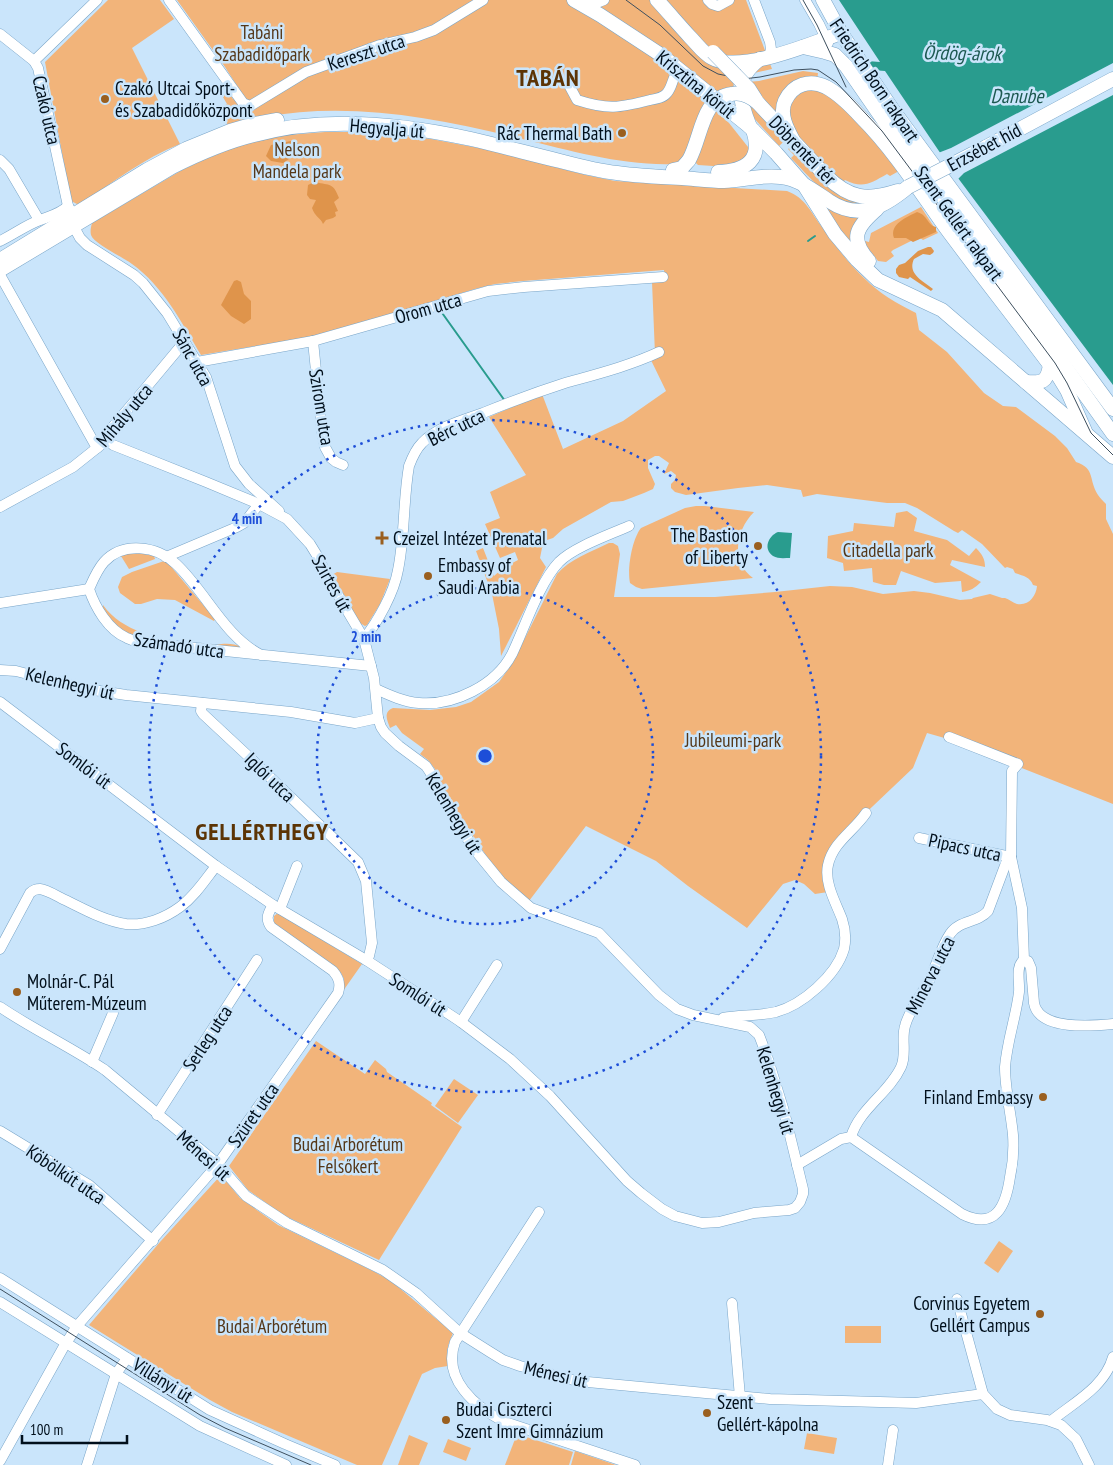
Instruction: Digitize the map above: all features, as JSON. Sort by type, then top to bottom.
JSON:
[{"type":"main road","points":[[657,0],[703,51],[713,59],[730,63],[768,57],[842,33]]},
{"type":"main road","name":"Döbrentei tér","points":[[666,0],[835,185],[852,195],[860,196],[878,196],[908,187]]},
{"type":"main road","name":"Friedrich Born rakpart","points":[[823,0],[842,33],[892,109],[1108,414]]},
{"type":"main road","name":"Krisztina körút","points":[[576,1],[661,54],[751,129],[776,153],[804,185]]},
{"type":"main road","name":"Szent Gellért rakpart","points":[[803,47],[833,55],[846,66],[896,138],[958,217],[972,240],[1054,351],[1108,414],[1113,434]]},
{"type":"main road","points":[[751,129],[741,103],[741,88],[748,70],[768,57]]},
{"type":"main road","name":"Erzsébet híd","points":[[908,187],[1113,79]]},
{"type":"main road","name":"Szent Gellért rakpart","points":[[797,144],[786,125],[783,108],[795,88],[801,84],[817,84],[833,91],[871,126],[1050,365],[1063,384],[1088,436]]},
{"type":"main road","points":[[673,170],[682,168],[689,160],[695,150],[706,112],[718,99],[729,94],[739,94],[749,96],[758,102]]},
{"type":"main road","name":"Hegyalja út","points":[[0,260],[186,149],[254,124],[298,117],[362,116],[462,129],[612,165],[714,172],[728,172],[741,168],[751,162],[756,153],[755,137],[751,129]]},
{"type":"main road","name":"Hegyalja út","points":[[0,270],[72,216],[172,167],[210,150],[255,134],[293,127],[312,125],[381,126],[472,139],[614,173],[725,181],[755,176],[771,176],[788,178],[804,185]]},
{"type":"main road","points":[[804,185],[832,203],[844,208],[864,211],[878,208]]},
{"type":"main road","name":"Szent Gellért rakpart","points":[[804,185],[835,234],[857,260],[878,280],[942,310],[1113,457]]},
{"type":"main road","points":[[900,291],[874,266],[859,248],[857,234],[864,219],[908,187]]},
{"type":"main road","points":[[1026,382],[1042,382],[1045,380],[1048,376],[1050,365]]},
{"type":"main road","name":"Szent Gellért rakpart","points":[[1026,382],[1072,403],[1108,414]]},
{"type":"street","name":"Kereszt utca","points":[[168,0],[243,103],[250,106],[306,72],[380,45],[415,37],[434,30],[482,0]]},
{"type":"street","points":[[576,1],[594,4],[604,0]]},
{"type":"street","points":[[708,0],[718,6],[729,0]]},
{"type":"street","points":[[754,0],[770,42],[771,49],[768,57]]},
{"type":"street","points":[[805,0],[833,55]]},
{"type":"street","name":"Czakó utca","points":[[72,216],[38,68],[34,61],[92,2]]},
{"type":"street","points":[[803,47],[813,36],[816,20]]},
{"type":"street","points":[[0,34],[34,61]]},
{"type":"street","points":[[570,87],[577,100],[594,105],[623,107],[665,95],[679,69]]},
{"type":"street","points":[[0,160],[9,169],[39,220]]},
{"type":"street","points":[[0,241],[39,220],[49,218],[64,210],[72,216]]},
{"type":"street","name":"Sánc utca","points":[[72,216],[77,234],[87,245],[126,269],[143,283],[167,313],[210,386],[235,466],[249,484],[286,519]]},
{"type":"street","points":[[0,275],[97,448]]},
{"type":"street","name":"Orom utca","points":[[197,362],[312,341],[488,291],[663,278]]},
{"type":"street","name":"Mihály utca","points":[[0,507],[78,464],[107,440],[111,429],[184,341]]},
{"type":"street","name":"Szirom utca","points":[[312,341],[325,447],[331,458],[343,465]]},
{"type":"street","name":"Bérc utca","points":[[364,640],[375,625],[396,579],[409,466],[413,455],[421,444],[444,428],[509,402],[630,364],[659,352]]},
{"type":"street","name":"Szirtes út","points":[[107,440],[113,445],[259,504],[286,519],[310,544],[364,640],[376,689]]},
{"type":"street","points":[[166,557],[238,527],[244,523],[259,504]]},
{"type":"street","points":[[376,689],[409,702],[428,704],[453,700],[476,688],[498,672],[508,660],[542,588],[559,562],[573,551],[629,526]]},
{"type":"street","name":"Számadó utca","points":[[262,655],[240,640],[177,565],[166,557],[144,549],[136,548],[120,551],[103,563],[89,589],[106,621],[113,629],[127,638],[136,641],[158,644],[262,655],[371,666]]},
{"type":"street","points":[[0,603],[89,589]]},
{"type":"street","name":"Kelenhegyi út","points":[[0,670],[16,671],[98,691],[291,712],[355,722],[378,718]]},
{"type":"street","name":"Kelenhegyi út","points":[[376,689],[378,718],[385,733],[426,766],[462,831],[501,882],[517,897],[538,912],[599,933],[635,971],[668,1003],[677,1009],[686,1013],[750,1027],[759,1035],[784,1111],[797,1166]]},
{"type":"street","name":"Somlói út","points":[[0,702],[216,866],[276,907],[366,960],[461,1022],[519,1066],[550,1096],[628,1181],[652,1202],[672,1215],[702,1223],[714,1223],[754,1213],[795,1208],[803,1194],[797,1166]]},
{"type":"street","name":"Iglói utca","points":[[202,703],[201,711],[203,714],[358,862],[366,880],[372,943],[366,960]]},
{"type":"street","name":"Minerva utca","points":[[851,1137],[856,1124],[901,1067],[904,1057],[906,1023],[930,979],[951,933],[958,925],[985,914],[1006,863],[1011,857],[1012,771],[1018,764],[949,737]]},
{"type":"street","points":[[715,1020],[777,1012],[805,997],[834,970],[844,950],[845,933],[829,882],[828,865],[831,854],[838,843],[866,813]]},
{"type":"street","name":"Pipacs utca","points":[[919,838],[1011,857]]},
{"type":"street","points":[[797,1166],[841,1139],[851,1137],[972,1219],[986,1219],[1000,1209],[1007,1195],[1014,1150],[1005,1078],[1007,1052],[1019,991],[1019,966],[1024,960],[1022,908],[1011,857]]},
{"type":"street","points":[[0,949],[33,890],[43,890],[115,922],[137,924],[161,918],[179,908],[192,896],[216,866]]},
{"type":"street","points":[[276,907],[297,866]]},
{"type":"street","name":"Szüret utca","points":[[0,1461],[65,1344],[78,1326],[218,1164],[321,1018],[339,989],[338,978],[333,971],[271,927],[267,916],[276,907]]},
{"type":"street","name":"Serleg utca","points":[[157,1115],[257,960]]},
{"type":"street","points":[[1024,960],[1028,961],[1032,968],[1034,1003],[1035,1009],[1040,1016],[1069,1025],[1113,1024]]},
{"type":"street","points":[[461,1022],[497,964]]},
{"type":"street","name":"Ménesi út","points":[[0,1007],[40,1033],[92,1062],[131,1091],[157,1115],[218,1164],[240,1190],[252,1200],[288,1223],[398,1279],[460,1333],[503,1360],[567,1380],[740,1397],[908,1403],[933,1402],[982,1394]]},
{"type":"street","points":[[92,1062],[113,1013]]},
{"type":"street","name":"Köbölkút utca","points":[[0,1132],[89,1185],[153,1241]]},
{"type":"street","points":[[539,1212],[460,1333],[452,1349],[455,1375],[462,1389],[479,1406],[493,1416],[505,1422],[635,1465]]},
{"type":"street","name":"Villányi út","points":[[0,1278],[210,1410],[335,1465]]},
{"type":"street","points":[[957,1300],[982,1394],[1004,1413],[1051,1421],[1061,1425],[1076,1439],[1089,1465]]},
{"type":"street","name":"Villányi út","points":[[0,1302],[200,1426],[286,1465]]},
{"type":"street","points":[[732,1303],[740,1397]]},
{"type":"street","points":[[1051,1421],[1079,1402],[1109,1368],[1113,1357]]},
{"type":"street","points":[[87,1465],[116,1374],[127,1358]]},
{"type":"street","points":[[888,1465],[893,1430]]},
{"type":"green space","name":"Czakó Utcai Sport- és Szabadidőközpont","points":[[108,0],[160,0],[174,19],[132,48],[180,144],[141,164],[79,205],[71,201],[45,62]]},
{"type":"green space","name":"Tabáni Szabadidőpark","points":[[177,0],[746,0],[772,69],[754,73],[734,82],[733,88],[691,143],[680,161],[675,164],[636,163],[617,160],[579,153],[458,124],[361,111],[296,112],[260,118],[231,127],[227,124],[221,108],[227,104],[220,92],[226,89],[231,91],[232,98],[239,103],[248,103]]},
{"type":"green space","points":[[803,71],[818,73],[816,88],[834,97],[877,142],[899,171],[890,176],[887,174],[867,184],[851,183],[845,180],[842,183],[794,132],[779,146],[752,116],[747,107],[747,82]]},
{"type":"green space","points":[[715,110],[729,123],[752,152],[748,159],[728,167],[698,165],[694,161],[710,118]]},
{"type":"green space","points":[[325,132],[371,132],[431,139],[484,149],[615,181],[787,191],[799,198],[808,206],[837,247],[858,272],[882,293],[916,313],[919,330],[947,352],[984,393],[1003,406],[1016,407],[1055,436],[1067,448],[1076,462],[1089,471],[1095,489],[1106,504],[1106,519],[1113,534],[1113,804],[948,739],[927,733],[913,768],[833,844],[828,892],[815,894],[804,884],[795,880],[783,884],[747,928],[656,861],[586,826],[529,901],[504,878],[487,857],[448,798],[435,769],[420,754],[424,749],[402,733],[396,725],[390,728],[387,714],[393,708],[430,710],[456,707],[471,702],[499,682],[512,664],[557,574],[574,560],[609,543],[618,546],[620,554],[614,597],[715,597],[830,586],[852,587],[883,594],[914,591],[960,600],[990,594],[1021,604],[1031,600],[1037,586],[1033,585],[1026,577],[1015,573],[1013,569],[1005,568],[982,544],[962,530],[958,533],[917,508],[905,503],[887,503],[817,494],[803,497],[801,490],[767,485],[686,495],[675,492],[671,488],[676,475],[671,471],[664,474],[669,463],[659,456],[655,456],[648,460],[648,468],[655,484],[653,489],[623,501],[611,502],[547,540],[542,548],[540,558],[546,567],[501,656],[499,629],[492,594],[476,551],[483,548],[494,576],[503,568],[518,560],[515,552],[500,558],[485,524],[500,518],[490,492],[526,475],[489,417],[542,394],[563,449],[623,421],[666,391],[649,356],[655,354],[652,282],[665,282],[664,270],[495,284],[350,327],[306,338],[201,355],[171,306],[153,283],[132,264],[93,239],[91,235],[92,223],[182,170],[201,161],[235,147],[274,136]]},
{"type":"green space","points":[[792,146],[837,193],[844,198],[864,204],[853,205],[843,202],[823,190],[791,158],[794,155],[788,149]]},
{"type":"green space","points":[[824,205],[859,217],[852,231],[852,248]]},
{"type":"green space","points":[[921,207],[938,233],[923,240],[919,237],[893,250],[891,252],[894,256],[886,262],[878,261],[866,246],[865,241],[869,242],[871,233]]},
{"type":"green space","points":[[696,506],[754,512],[743,528],[738,545],[741,563],[753,578],[642,589],[630,583],[631,554],[635,539],[641,528],[685,508]]},
{"type":"green space","name":"Citadella park","points":[[907,511],[917,518],[914,531],[947,540],[969,556],[976,548],[980,552],[985,567],[952,560],[950,565],[981,582],[977,586],[962,592],[961,581],[935,583],[901,571],[896,585],[884,585],[873,582],[872,568],[844,571],[843,563],[827,558],[828,536],[853,531],[854,523],[894,527],[896,513]]},
{"type":"green space","points":[[139,553],[154,556],[155,559],[129,569],[121,556]]},
{"type":"green space","points":[[164,561],[168,563],[215,619],[214,621],[175,600],[157,599],[135,604],[120,593],[118,587],[122,577]]},
{"type":"green space","points":[[337,572],[390,579],[380,604],[367,625],[365,626],[360,623],[336,581],[337,578],[332,575]]},
{"type":"green space","points":[[103,605],[120,622],[142,633],[140,636],[143,638],[216,645],[229,644],[241,648],[142,640],[122,632],[103,612]]},
{"type":"green space","points":[[278,913],[362,964],[343,991],[344,979],[341,973],[274,923],[274,916]]},
{"type":"green space","name":"Budai Arborétum Felsőkert","points":[[316,1041],[365,1074],[375,1060],[387,1072],[432,1103],[431,1105],[462,1127],[379,1260],[283,1215],[248,1190],[229,1166]]},
{"type":"green space","points":[[454,1079],[478,1095],[458,1123],[435,1106]]},
{"type":"green space","name":"Budai Arborétum","points":[[221,1175],[240,1198],[278,1225],[391,1281],[453,1333],[448,1349],[448,1366],[435,1368],[422,1374],[382,1465],[357,1465],[232,1412],[89,1325],[160,1242]]},
{"type":"green space","points":[[999,1241],[1013,1251],[998,1273],[984,1263]]},
{"type":"green space","points":[[845,1326],[881,1326],[881,1343],[845,1343]]},
{"type":"green space","points":[[807,1433],[837,1438],[834,1454],[804,1449]]},
{"type":"green space","points":[[517,1434],[573,1452],[569,1465],[505,1465]]},
{"type":"green space","points":[[409,1435],[428,1443],[419,1465],[398,1465]]},
{"type":"green space","points":[[448,1439],[471,1448],[466,1461],[443,1452]]},
{"type":"green space","points":[[575,1451],[616,1465],[571,1465]]},
{"type":"shaded area","points":[[291,141],[301,144],[302,150],[283,163],[271,161],[266,156],[271,145]]},
{"type":"shaded area","points":[[316,182],[333,187],[339,198],[334,202],[338,211],[335,212],[336,216],[326,220],[323,224],[312,208],[316,200],[310,199],[307,195],[308,185]]},
{"type":"shaded area","points":[[917,212],[921,213],[936,227],[936,232],[913,242],[906,238],[894,238],[893,233],[896,225]]},
{"type":"shaded area","points":[[931,247],[934,251],[933,253],[930,255],[923,254],[914,259],[912,264],[914,273],[933,289],[931,291],[910,277],[908,279],[899,277],[896,273],[899,265],[905,263],[918,251]]},
{"type":"shaded area","points":[[234,281],[241,282],[244,294],[251,301],[251,319],[244,324],[231,316],[221,305]]},
{"type":"water","name":"Danube","points":[[839,0],[1113,0],[1113,385],[949,166],[885,71],[872,70],[867,61],[880,62]]},
{"type":"water","points":[[778,532],[792,533],[790,558],[775,557],[768,550],[769,540]]},
{"type":"pier","points":[[1113,63],[1113,95],[964,173],[957,180],[938,153],[951,148]]},
{"type":"waterway","points":[[808,241],[815,236]]},
{"type":"waterway","points":[[440,310],[505,401]]},
{"type":"tram line","points":[[626,0],[660,25],[703,66],[718,74],[743,79],[811,69],[818,70],[836,82],[882,131],[1055,363],[1067,383],[1091,433],[1113,455]]},
{"type":"tram line","points":[[803,0],[846,87]]},
{"type":"tram line","points":[[0,1289],[200,1415],[225,1428],[311,1465]]},
{"type":"place","name":"Czakó Utcai Sport- és Szabadidőközpont","points":[[105,99]]},
{"type":"place","name":"Rác Thermal Bath","points":[[622,133]]},
{"type":"place","name":"Czeizel Intézet Prenatal","points":[[382,538]]},
{"type":"place","name":"The Bastion of Liberty","points":[[758,546]]},
{"type":"place","name":"Embassy of Saudi Arabia","points":[[428,576]]},
{"type":"place","name":"Molnár-C. Pál Műterem-Múzeum","points":[[17,992]]},
{"type":"place","name":"Finland Embassy","points":[[1043,1097]]},
{"type":"place","name":"Corvinus Egyetem Gellért Campus","points":[[1040,1314]]},
{"type":"place","name":"Szent Gellért-kápolna","points":[[707,1413]]},
{"type":"place","name":"Budai Ciszterci Szent Imre Gimnázium","points":[[446,1420]]},
{"type":"district","name":"TABÁN","points":[[548,78]]},
{"type":"district","name":"GELLÉRTHEGY","points":[[262,832]]},
{"type":"water label","name":"Ördög-árok","points":[[962,53]]},
{"type":"park label","name":"Nelson Mandela park","points":[[297,160]]},
{"type":"park label","name":"Jubileumi-park","points":[[733,740]]}]
